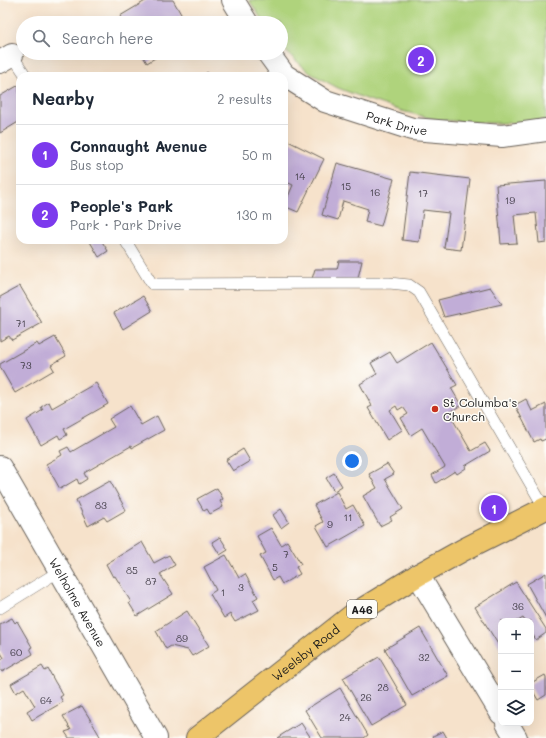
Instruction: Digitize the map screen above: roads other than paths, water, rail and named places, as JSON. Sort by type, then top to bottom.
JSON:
[{"type":"highway","name":"Weelsby Road","points":[[197,738],[353,615],[418,575],[463,550],[546,508]]},
{"type":"street","points":[[234,0],[243,16]]},
{"type":"street","name":"Park Drive","points":[[273,60],[282,72]]},
{"type":"street","name":"Park Drive","points":[[288,77],[325,101],[412,128],[502,136],[546,130]]},
{"type":"street","name":"Welholme Avenue","points":[[0,466],[156,738]]},
{"type":"street","points":[[418,575],[498,708]]},
{"type":"street","points":[[509,726],[516,738]]},
{"type":"lane","points":[[6,58],[22,72]]},
{"type":"lane","points":[[128,244],[152,284],[389,283],[409,285],[419,292],[546,508]]},
{"type":"lane","points":[[0,608],[60,570]]},
{"type":"place","name":"People's Park","points":[[421,60]]},
{"type":"place","name":"St Columba's Church","points":[[435,409]]},
{"type":"place","name":"Connaught Avenue","points":[[494,508]]}]
